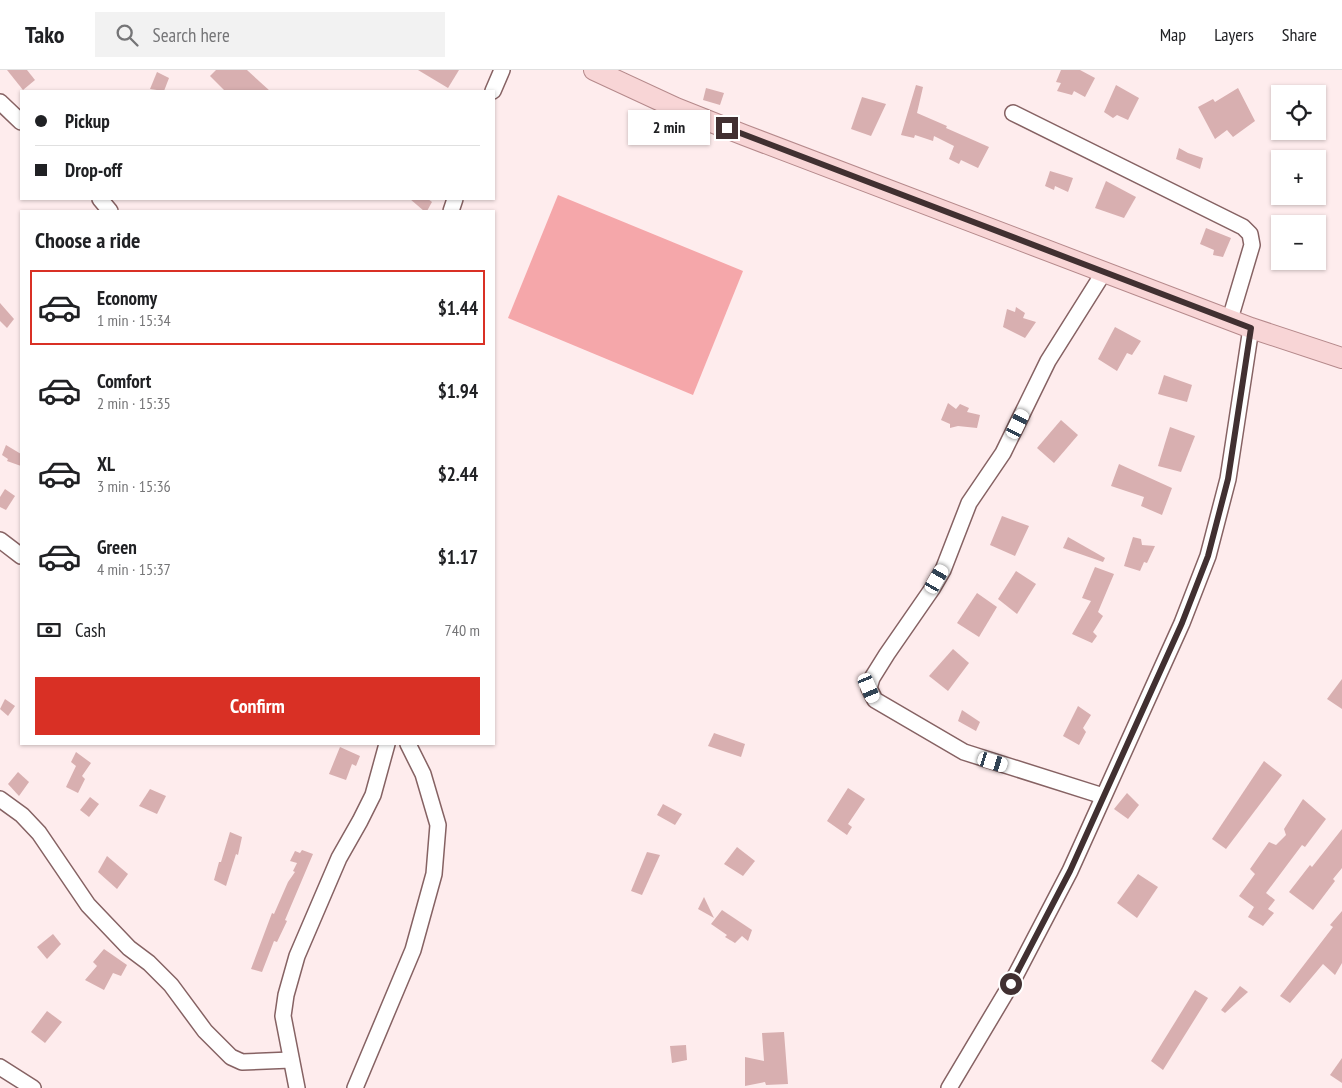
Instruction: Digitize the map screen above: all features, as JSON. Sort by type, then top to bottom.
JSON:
[{"type":"main road","points":[[594,70],[676,108],[744,135],[1251,328],[1342,358]]},
{"type":"street","points":[[493,90],[502,70]]},
{"type":"street","points":[[0,102],[20,121]]},
{"type":"street","points":[[1013,113],[1243,227],[1250,234],[1252,245],[1230,319]]},
{"type":"street","points":[[101,200],[109,210]]},
{"type":"street","points":[[1103,796],[964,752],[874,700],[869,688],[872,678],[887,654],[943,570],[969,503],[1003,453],[1048,360],[1104,272]]},
{"type":"street","points":[[950,1088],[1011,984],[1070,871],[1182,623],[1208,556],[1228,479],[1251,328]]},
{"type":"street","points":[[0,540],[20,555]]},
{"type":"street","points":[[298,1088],[283,1016],[286,995],[296,956],[339,858],[373,795],[387,745]]},
{"type":"street","points":[[355,1088],[413,950],[434,874],[438,825],[423,774],[408,745]]},
{"type":"street","points":[[0,799],[22,815],[38,832],[88,906],[129,948],[149,963],[171,985],[205,1031],[231,1057],[242,1062],[291,1060]]},
{"type":"street","points":[[0,1067],[33,1088]]},
{"type":"shaded area","points":[[558,195],[743,271],[693,395],[508,318]]},
{"type":"building","points":[[7,70],[27,70],[35,80],[23,90]]},
{"type":"building","points":[[216,70],[247,70],[269,90],[224,90],[210,76]]},
{"type":"building","points":[[418,70],[459,70],[448,88]]},
{"type":"building","points":[[1061,70],[1080,70],[1095,78],[1085,97],[1074,91],[1072,95],[1057,91],[1061,83],[1056,82]]},
{"type":"building","points":[[157,72],[169,78],[164,90],[150,89]]},
{"type":"building","points":[[916,85],[923,87],[917,113],[989,147],[978,168],[961,160],[959,164],[949,159],[954,146],[934,136],[933,141],[915,135],[914,138],[901,135]]},
{"type":"building","points":[[1116,85],[1139,98],[1128,120],[1117,115],[1113,118],[1104,112]]},
{"type":"building","points":[[706,88],[724,93],[720,105],[703,100]]},
{"type":"building","points":[[1238,88],[1255,121],[1233,137],[1227,130],[1215,139],[1198,107],[1213,99],[1215,102]]},
{"type":"building","points":[[862,97],[886,104],[871,136],[851,129]]},
{"type":"building","points":[[1179,148],[1203,158],[1200,169],[1176,159]]},
{"type":"building","points":[[1050,171],[1073,178],[1068,192],[1055,186],[1054,190],[1045,186]]},
{"type":"building","points":[[1106,181],[1136,197],[1124,218],[1095,208]]},
{"type":"building","points":[[411,200],[429,200],[432,202],[428,210],[423,210]]},
{"type":"building","points":[[1206,228],[1231,238],[1223,257],[1213,255],[1214,250],[1200,244]]},
{"type":"building","points":[[0,303],[14,319],[7,328],[0,321]]},
{"type":"building","points":[[1016,307],[1025,313],[1023,318],[1036,322],[1025,338],[1003,327],[1007,309],[1015,312]]},
{"type":"building","points":[[1115,327],[1141,341],[1132,355],[1127,353],[1117,371],[1098,359]]},
{"type":"building","points":[[1164,375],[1192,385],[1187,402],[1158,394]]},
{"type":"building","points":[[948,403],[956,409],[960,404],[969,408],[967,412],[980,415],[977,428],[958,426],[950,428],[950,424],[941,420]]},
{"type":"building","points":[[1061,420],[1078,435],[1054,463],[1037,448]]},
{"type":"building","points":[[1170,427],[1195,436],[1181,472],[1158,466]]},
{"type":"building","points":[[6,445],[20,453],[20,466],[7,461],[8,459],[2,455]]},
{"type":"building","points":[[1119,464],[1172,488],[1162,515],[1141,506],[1144,497],[1111,486]]},
{"type":"building","points":[[5,489],[15,496],[6,510],[0,507],[0,497]]},
{"type":"building","points":[[1002,516],[1029,526],[1015,556],[990,545]]},
{"type":"building","points":[[1068,537],[1105,558],[1103,562],[1063,548]]},
{"type":"building","points":[[1133,537],[1141,539],[1142,545],[1155,546],[1147,563],[1144,562],[1140,571],[1124,566]]},
{"type":"building","points":[[1095,567],[1114,574],[1098,612],[1103,616],[1093,632],[1097,636],[1092,643],[1072,634],[1091,601],[1082,598]]},
{"type":"building","points":[[1016,571],[1036,584],[1017,614],[998,599]]},
{"type":"building","points":[[977,593],[997,607],[979,637],[957,623]]},
{"type":"building","points":[[953,649],[969,663],[948,691],[929,676]]},
{"type":"building","points":[[1342,679],[1342,709],[1327,699]]},
{"type":"building","points":[[5,699],[15,706],[8,716],[0,709]]},
{"type":"building","points":[[1078,706],[1091,715],[1083,728],[1086,732],[1079,745],[1063,736]]},
{"type":"building","points":[[962,710],[980,722],[976,731],[958,721]]},
{"type":"building","points":[[714,733],[745,744],[741,757],[708,746]]},
{"type":"building","points":[[340,747],[360,756],[356,766],[352,764],[346,780],[329,774]]},
{"type":"building","points":[[76,752],[91,763],[82,776],[85,779],[78,793],[66,787],[76,766],[71,762]]},
{"type":"building","points":[[1264,761],[1282,775],[1226,849],[1212,839]]},
{"type":"building","points":[[18,772],[29,782],[19,796],[8,784]]},
{"type":"building","points":[[848,788],[865,799],[848,824],[852,827],[847,835],[827,821]]},
{"type":"building","points":[[150,789],[166,796],[157,814],[139,806]]},
{"type":"building","points":[[1127,793],[1139,805],[1128,819],[1114,809]]},
{"type":"building","points":[[90,797],[99,804],[89,817],[80,810]]},
{"type":"building","points":[[1303,799],[1326,819],[1305,847],[1302,845],[1266,893],[1275,900],[1268,909],[1274,913],[1263,926],[1248,917],[1254,907],[1239,896],[1255,874],[1250,869],[1269,842],[1276,845],[1286,835],[1284,829]]},
{"type":"building","points":[[663,804],[682,814],[675,825],[657,815]]},
{"type":"building","points":[[1342,829],[1342,868],[1333,879],[1335,881],[1313,910],[1289,892],[1310,865],[1312,867]]},
{"type":"building","points":[[230,832],[242,837],[238,855],[236,854],[226,886],[214,880]]},
{"type":"building","points":[[737,847],[755,861],[743,876],[724,864]]},
{"type":"building","points":[[302,850],[313,854],[285,920],[287,921],[277,942],[274,941],[262,972],[251,969],[272,913],[274,914],[288,882],[295,872],[293,871],[297,863],[290,861],[295,851],[300,853]]},
{"type":"building","points":[[647,852],[660,855],[642,895],[631,891]]},
{"type":"building","points":[[107,856],[128,874],[117,889],[98,872]]},
{"type":"building","points":[[1138,874],[1158,887],[1137,918],[1117,903]]},
{"type":"building","points":[[704,897],[714,918],[698,909]]},
{"type":"building","points":[[722,910],[752,930],[748,941],[742,936],[735,943],[725,937],[727,935],[711,924]]},
{"type":"building","points":[[1342,911],[1342,963],[1335,975],[1323,964],[1290,1003],[1280,996],[1333,927],[1330,925]]},
{"type":"building","points":[[53,934],[61,944],[47,959],[37,947]]},
{"type":"building","points":[[104,949],[127,965],[121,976],[113,973],[104,990],[85,980],[97,966],[93,962]]},
{"type":"building","points":[[1240,986],[1248,992],[1225,1013],[1221,1010]]},
{"type":"building","points":[[1195,990],[1208,998],[1163,1070],[1151,1061]]},
{"type":"building","points":[[47,1011],[62,1022],[45,1043],[31,1032]]},
{"type":"building","points":[[784,1032],[788,1084],[766,1085],[765,1082],[745,1086],[745,1057],[764,1061],[762,1033]]},
{"type":"building","points":[[686,1045],[687,1060],[672,1063],[670,1046]]},
{"type":"building","points":[[1342,1058],[1342,1083],[1330,1075]]},
{"type":"route","points":[[727,128],[1251,328],[1228,479],[1208,556],[1182,623],[1070,871],[1011,984]]}]
